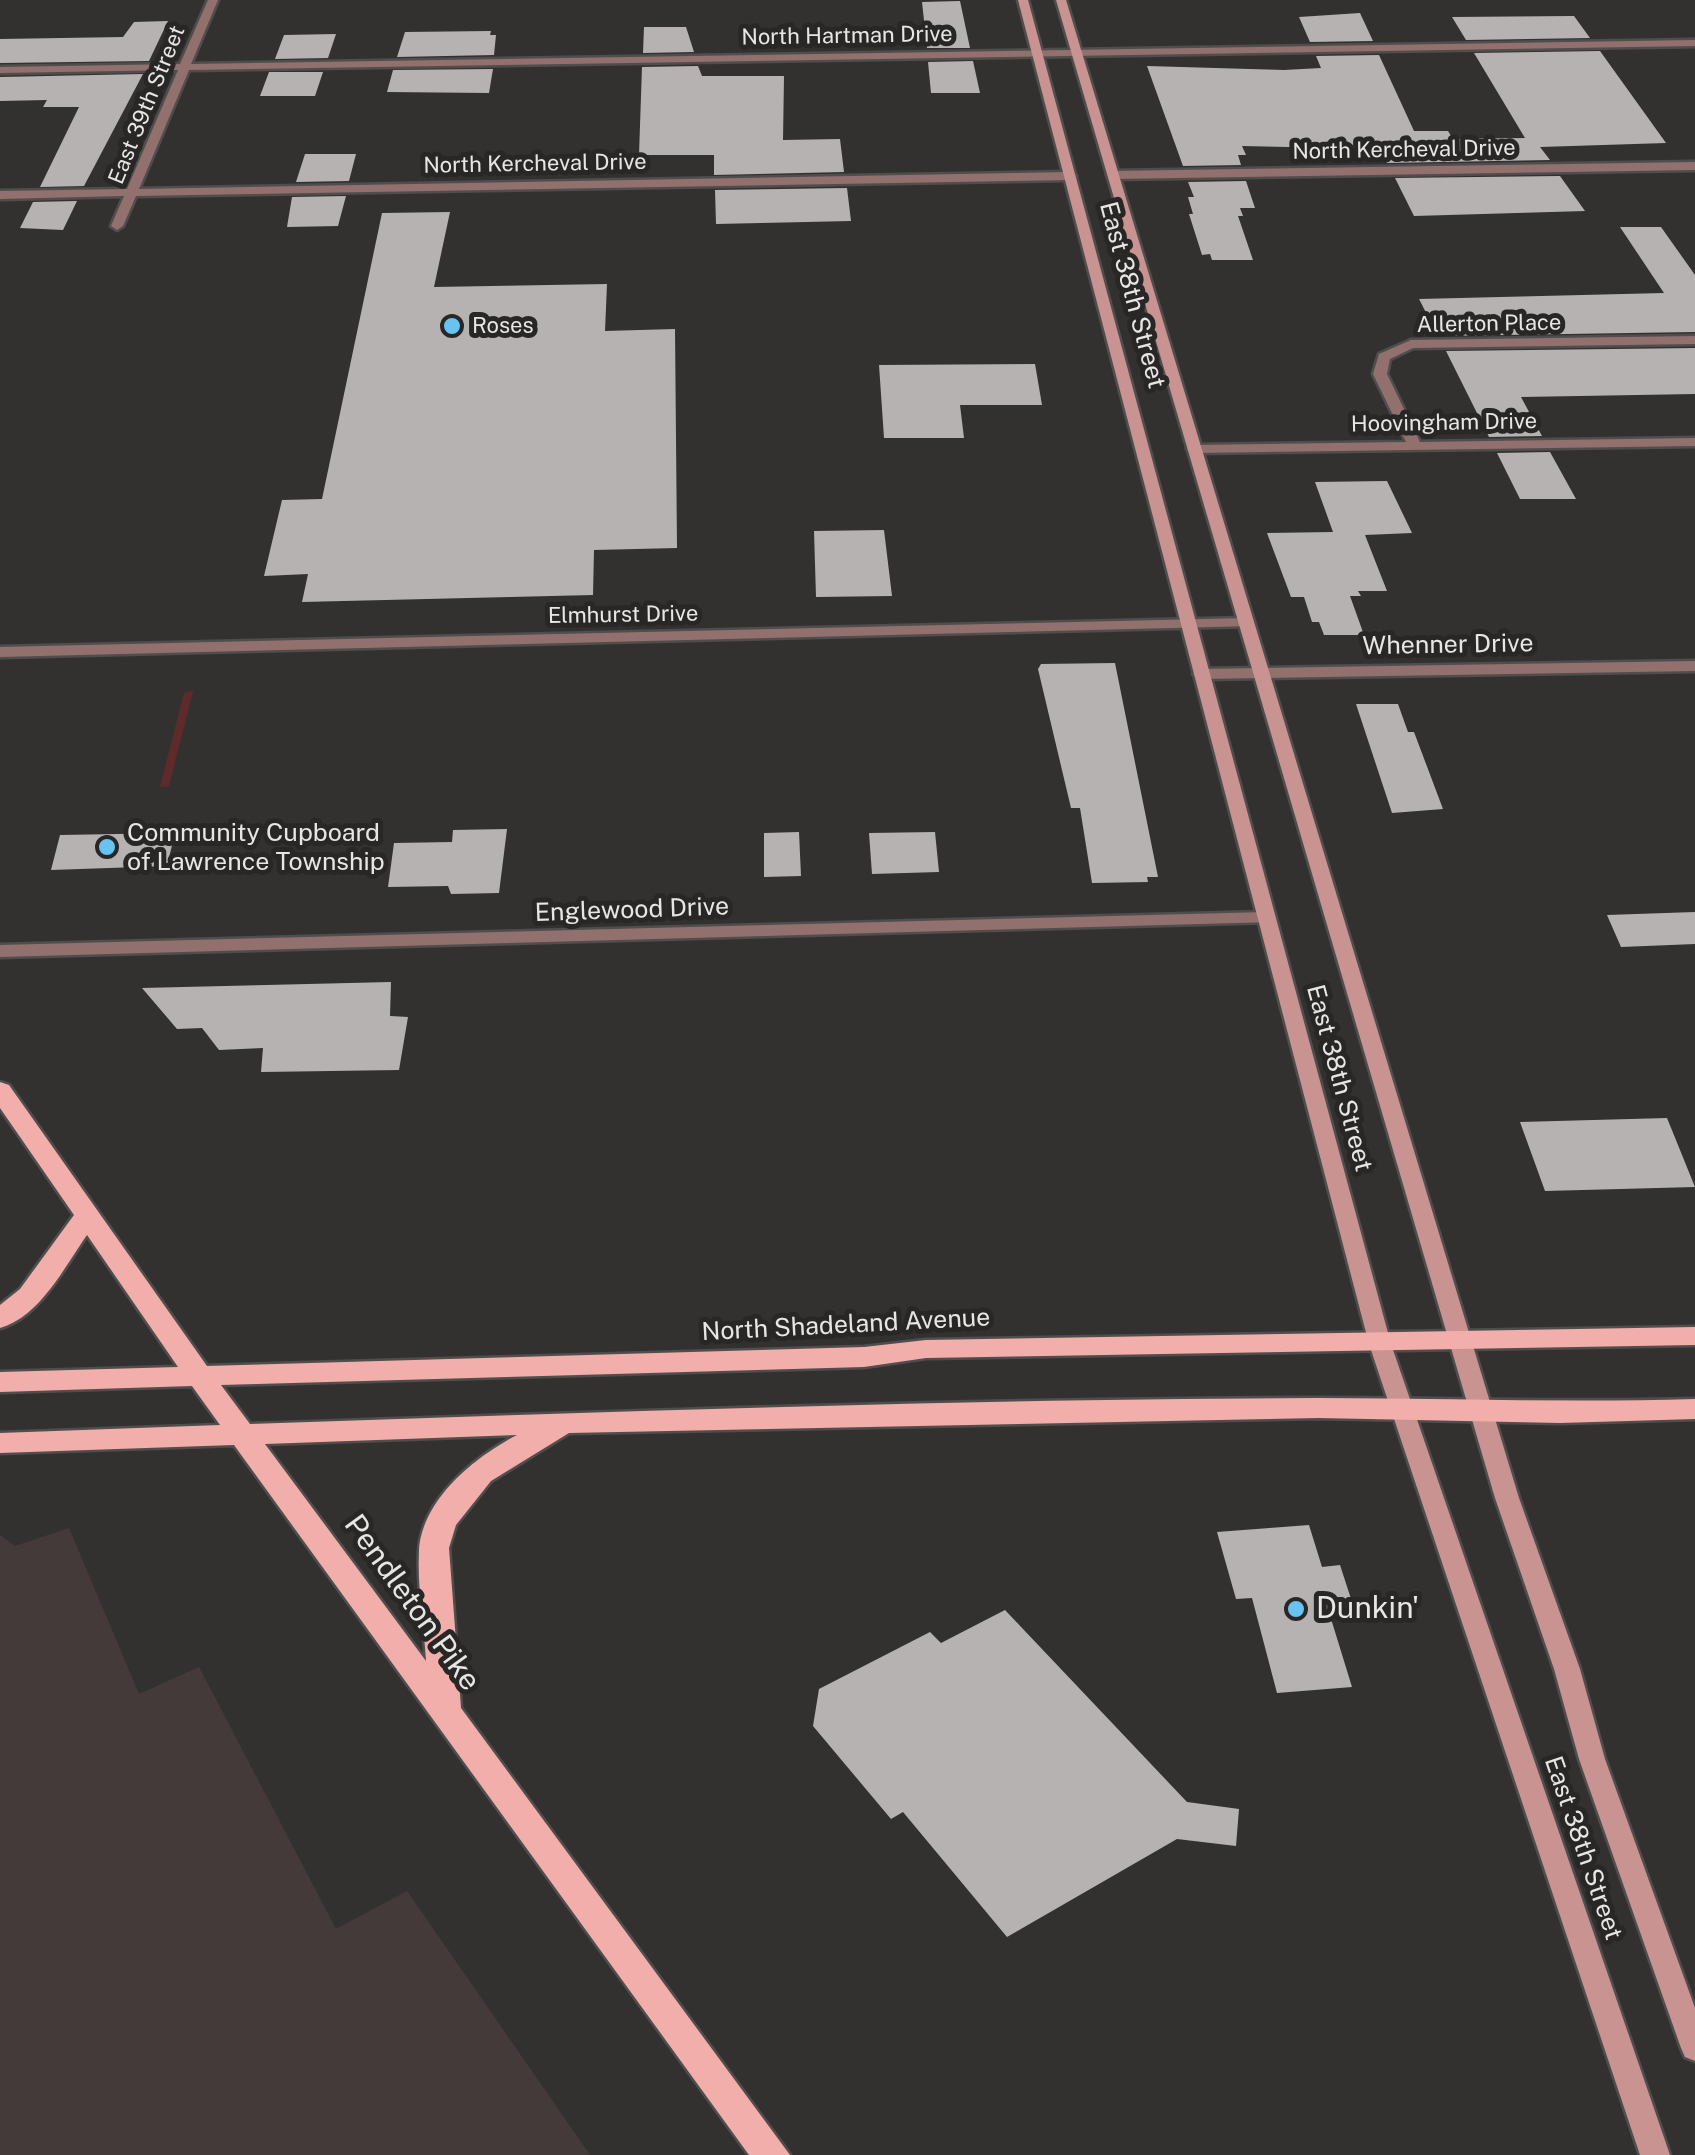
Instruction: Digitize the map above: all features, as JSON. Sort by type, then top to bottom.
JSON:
[{"type":"main road","name":"East 38th Street","points":[[1023,0],[1380,1344],[1654,2155]]},
{"type":"main road","name":"East 38th Street","points":[[1061,0],[1464,1341],[1507,1498],[1567,1669],[1592,1759],[1695,2048]]},
{"type":"main road","name":"Pendleton Pike","points":[[0,1090],[200,1376],[771,2155]]},
{"type":"main road","points":[[0,1320],[30,1295],[89,1213]]},
{"type":"main road","name":"North Shadeland Avenue","points":[[0,1382],[864,1357],[926,1349],[1695,1336]]},
{"type":"main road","points":[[0,1443],[567,1422],[1300,1408],[1484,1412],[1695,1409]]},
{"type":"main road","points":[[445,1712],[434,1548],[439,1528],[459,1494],[499,1458],[567,1422]]},
{"type":"street","name":"East 39th Street","points":[[117,226],[213,0]]},
{"type":"street","name":"North Hartman Drive","points":[[0,70],[1695,43]]},
{"type":"street","name":"North Kercheval Drive","points":[[1114,175],[1695,166]]},
{"type":"street","name":"North Kercheval Drive","points":[[0,194],[1070,176]]},
{"type":"street","name":"Allerton Place","points":[[1414,446],[1380,374],[1384,356],[1411,344],[1695,340]]},
{"type":"street","name":"Hoovingham Drive","points":[[1194,449],[1695,442]]},
{"type":"street","name":"Elmhurst Drive","points":[[0,652],[1247,623]]},
{"type":"street","name":"Whenner Drive","points":[[1201,674],[1695,666]]},
{"type":"street","name":"Englewood Drive","points":[[0,951],[1266,918]]},
{"type":"shaded area","points":[[193,691],[169,786],[160,787],[184,693]]},
{"type":"shaded area","points":[[69,1528],[139,1694],[199,1667],[336,1929],[407,1891],[590,2155],[0,2155],[0,1535],[15,1546]]},
{"type":"building","points":[[960,1],[970,48],[927,48],[922,2]]},
{"type":"building","points":[[1360,13],[1373,41],[1310,42],[1299,17]]},
{"type":"building","points":[[1574,16],[1590,38],[1466,40],[1452,17]]},
{"type":"building","points":[[168,21],[149,61],[0,63],[0,39],[123,37],[134,22]]},
{"type":"building","points":[[644,27],[686,27],[694,52],[643,53]]},
{"type":"building","points":[[491,31],[490,35],[496,35],[494,55],[397,57],[405,32]]},
{"type":"building","points":[[336,34],[328,58],[275,59],[284,35]]},
{"type":"building","points":[[1600,51],[1666,143],[1540,147],[1550,160],[1387,163],[1380,149],[1242,146],[1246,155],[1238,155],[1241,165],[1183,166],[1147,66],[1284,70],[1321,68],[1316,56],[1379,55],[1414,131],[1448,131],[1453,139],[1525,138],[1474,53]]},
{"type":"building","points":[[973,61],[980,93],[931,93],[928,62]]},
{"type":"building","points":[[698,66],[702,76],[784,76],[783,140],[840,139],[844,172],[714,175],[714,155],[639,155],[642,67]]},
{"type":"building","points":[[493,69],[489,93],[387,92],[393,70]]},
{"type":"building","points":[[269,72],[323,72],[315,96],[260,96]]},
{"type":"building","points":[[143,74],[84,186],[40,187],[79,107],[43,107],[47,100],[0,101],[0,77]]},
{"type":"building","points":[[305,154],[356,154],[349,181],[296,182]]},
{"type":"building","points":[[1560,176],[1585,211],[1414,216],[1395,178]]},
{"type":"building","points":[[1246,181],[1255,208],[1240,208],[1243,216],[1238,216],[1253,260],[1212,260],[1210,254],[1202,255],[1189,214],[1193,214],[1188,197],[1194,197],[1188,182]]},
{"type":"building","points":[[847,188],[851,221],[716,224],[715,190]]},
{"type":"building","points":[[346,196],[338,226],[287,227],[292,197]]},
{"type":"building","points":[[77,201],[63,230],[20,228],[33,202]]},
{"type":"building","points":[[450,212],[434,287],[607,284],[605,331],[675,329],[677,548],[594,550],[593,595],[302,602],[308,574],[264,576],[282,500],[322,499],[382,213]]},
{"type":"building","points":[[1620,227],[1661,227],[1695,275],[1695,332],[1438,336],[1419,299],[1664,293]]},
{"type":"building","points":[[1695,348],[1695,394],[1521,397],[1542,436],[1489,437],[1446,351]]},
{"type":"building","points":[[1035,364],[1042,405],[960,405],[964,438],[884,438],[879,365]]},
{"type":"building","points":[[1550,452],[1576,499],[1520,499],[1497,453]]},
{"type":"building","points":[[1387,481],[1412,533],[1365,535],[1387,591],[1358,591],[1361,596],[1350,596],[1364,635],[1324,635],[1319,622],[1312,622],[1304,597],[1291,597],[1267,533],[1333,532],[1315,482]]},
{"type":"building","points":[[884,530],[892,596],[816,597],[814,531]]},
{"type":"building","points":[[1115,663],[1158,877],[1147,877],[1148,882],[1092,883],[1080,808],[1071,808],[1038,669],[1041,664]]},
{"type":"building","points":[[1356,704],[1398,704],[1408,732],[1414,732],[1443,809],[1392,813]]},
{"type":"building","points":[[507,829],[499,893],[451,894],[448,886],[388,887],[394,843],[452,842],[453,830]]},
{"type":"building","points":[[799,832],[801,876],[764,877],[764,833]]},
{"type":"building","points":[[935,832],[939,872],[872,874],[869,833]]},
{"type":"building","name":"Community Cupboard of Lawrence Township","points":[[175,833],[167,866],[51,870],[60,835]]},
{"type":"building","points":[[1695,912],[1695,944],[1621,947],[1607,915]]},
{"type":"building","points":[[391,982],[390,1016],[408,1017],[399,1070],[261,1072],[263,1048],[219,1050],[202,1028],[177,1029],[142,988]]},
{"type":"building","points":[[1667,1118],[1695,1187],[1545,1191],[1520,1122]]},
{"type":"building","name":"Dunkin'","points":[[1309,1525],[1322,1567],[1340,1565],[1354,1608],[1328,1609],[1352,1687],[1277,1693],[1252,1598],[1236,1599],[1217,1532]]},
{"type":"building","points":[[1005,1610],[1187,1802],[1239,1809],[1236,1846],[1177,1839],[1007,1937],[903,1812],[891,1819],[813,1726],[819,1689],[930,1632],[941,1643]]},
{"type":"place","name":"Roses","points":[[452,326]]},
{"type":"place","name":"Community Cupboard of Lawrence Township","points":[[107,847]]},
{"type":"place","name":"Dunkin'","points":[[1296,1609]]}]
